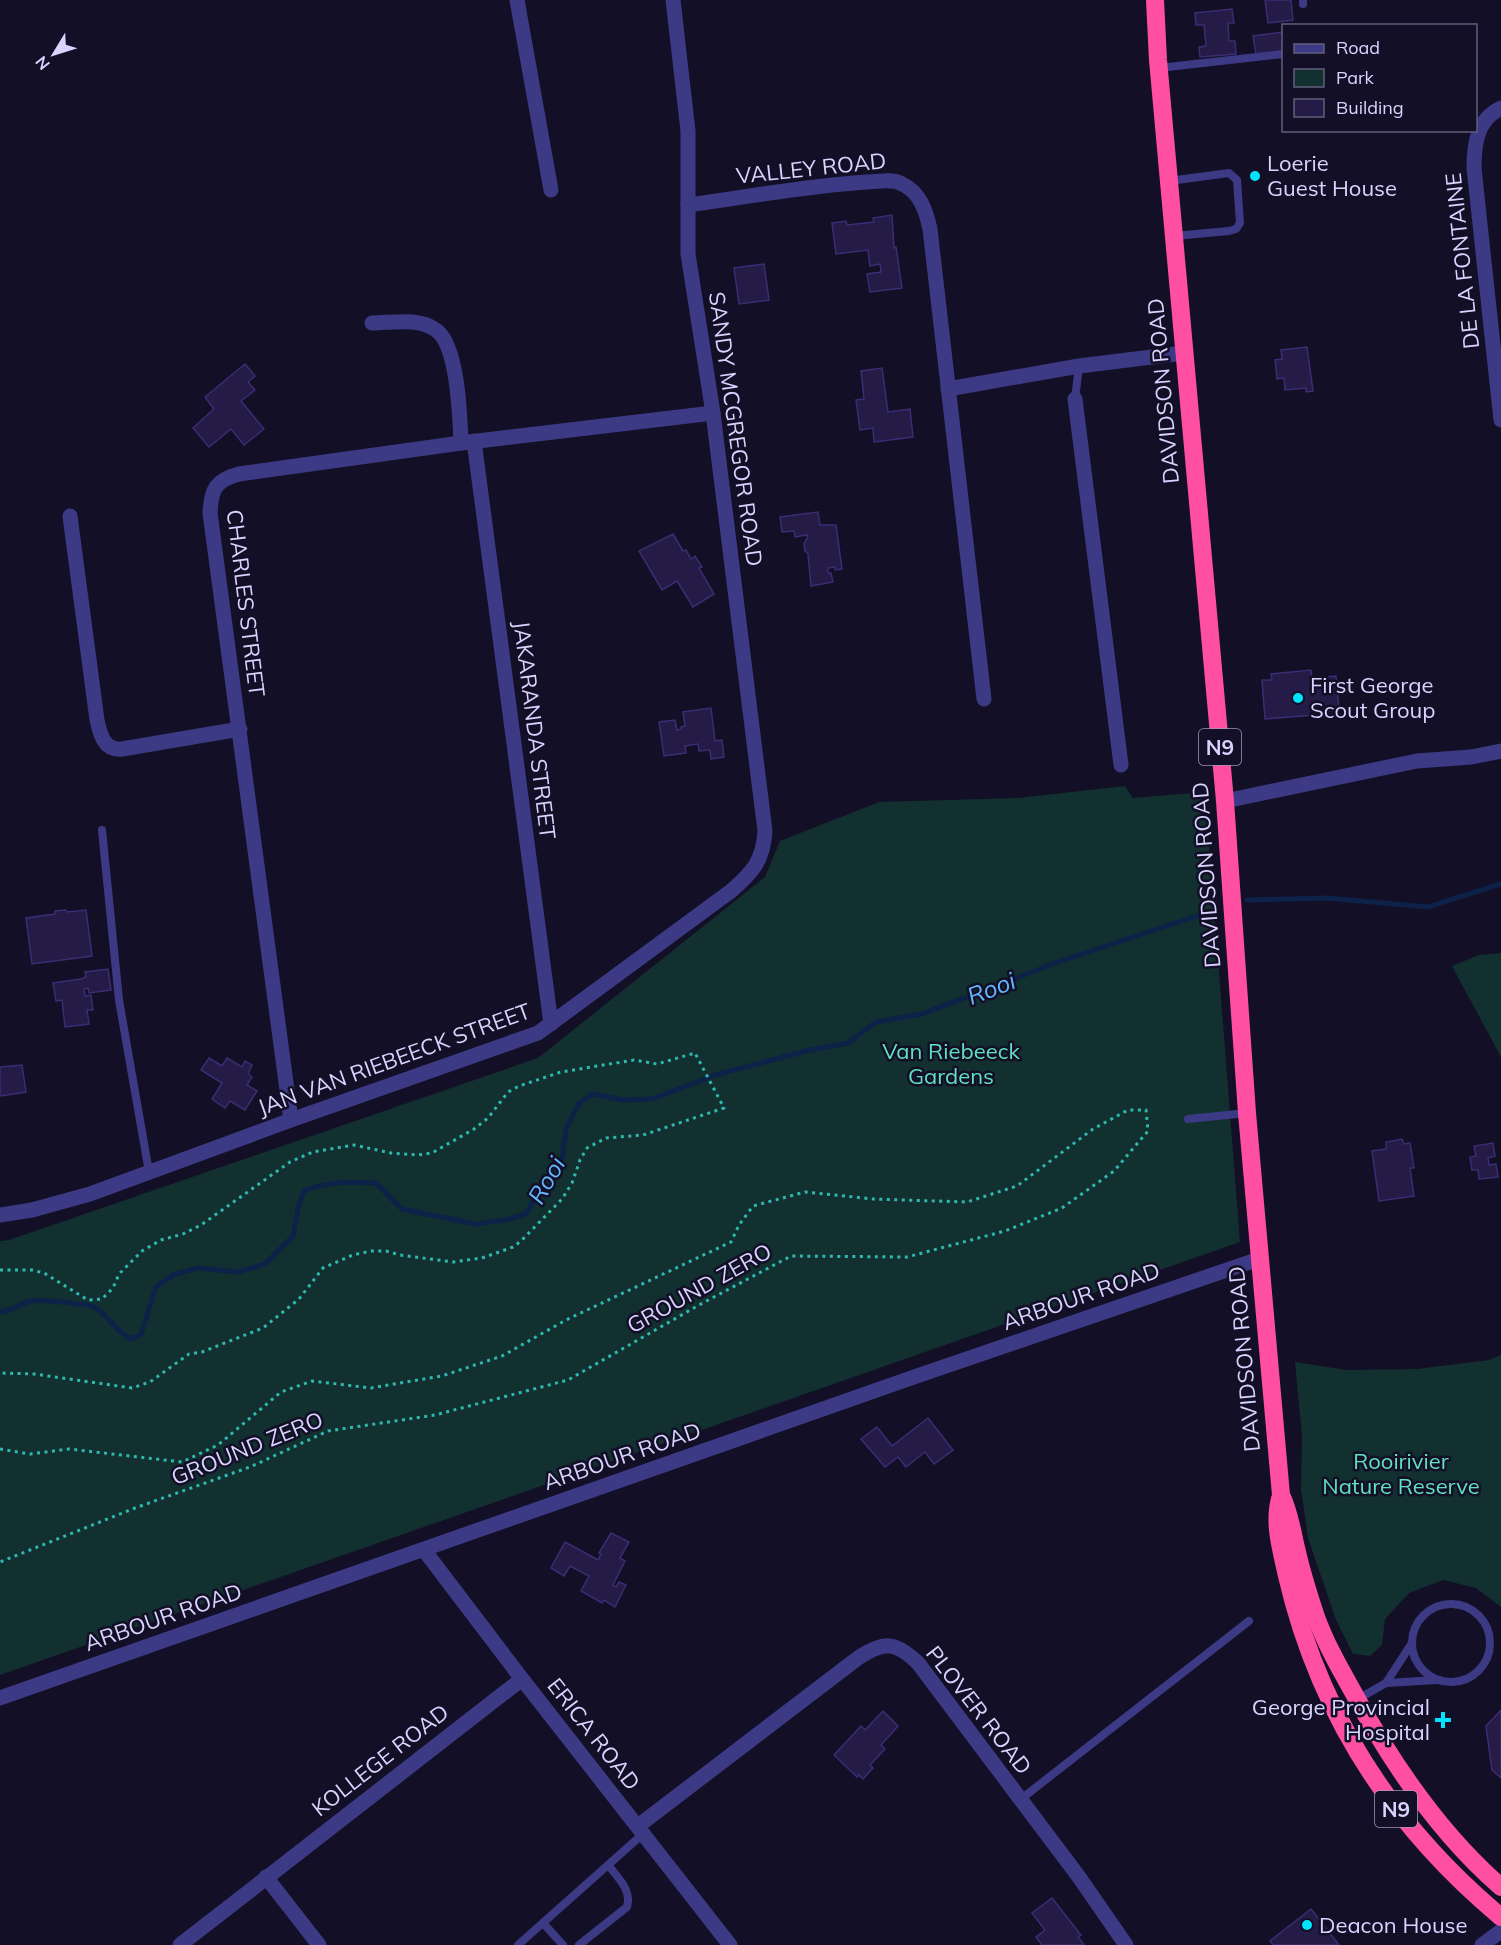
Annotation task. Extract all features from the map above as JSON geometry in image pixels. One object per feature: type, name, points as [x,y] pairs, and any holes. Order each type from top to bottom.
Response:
[{"type":"highway","name":"DAVIDSON ROAD","points":[[1155,0],[1159,68],[1225,801],[1247,1113],[1281,1495],[1286,1505],[1303,1576],[1331,1653],[1403,1775],[1468,1857],[1501,1887]]},
{"type":"highway","name":"DAVIDSON ROAD","points":[[1281,1495],[1278,1504],[1278,1523],[1281,1549],[1292,1594],[1308,1650],[1335,1712],[1376,1782],[1412,1831],[1454,1875],[1501,1917]]},
{"type":"street","points":[[517,0],[551,190]]},
{"type":"street","name":"SANDY MCGREGOR ROAD","points":[[673,0],[688,130],[688,254],[713,413],[765,831],[763,851],[759,862]]},
{"type":"street","name":"DE LA FONTAINE","points":[[1501,108],[1490,115],[1477,134],[1474,168],[1501,420]]},
{"type":"street","name":"VALLEY ROAD","points":[[688,205],[837,184],[895,181],[904,184],[920,200],[926,211],[930,229],[984,699]]},
{"type":"street","name":"JAKARANDA STREET","points":[[372,323],[414,322],[437,330],[452,356],[468,442],[551,1024]]},
{"type":"street","points":[[948,389],[1079,366],[1184,353]]},
{"type":"street","points":[[1075,399],[1120,765]]},
{"type":"street","name":"CHARLES STREET","points":[[291,1120],[210,513],[214,489],[227,477],[239,474],[468,442],[713,413]]},
{"type":"street","points":[[70,516],[97,720],[106,743],[117,749],[240,729]]},
{"type":"street","points":[[1225,801],[1417,761],[1472,757],[1501,751]]},
{"type":"street","name":"JAN VAN RIEBEECK STREET","points":[[0,1215],[63,1202],[538,1033],[730,891],[753,871],[759,862]]},
{"type":"street","name":"ARBOUR ROAD","points":[[0,1698],[914,1377],[1259,1259]]},
{"type":"street","name":"ERICA ROAD","points":[[424,1550],[730,1945]]},
{"type":"street","name":"PLOVER ROAD","points":[[641,1829],[858,1658],[879,1646],[898,1648],[918,1664],[1079,1877],[1125,1945]]},
{"type":"street","name":"KOLLEGE ROAD","points":[[180,1945],[522,1679]]},
{"type":"street","points":[[266,1876],[319,1945]]},
{"type":"street","points":[[1482,1945],[1501,1931]]},
{"type":"lane","points":[[1159,68],[1282,54]]},
{"type":"lane","points":[[1169,182],[1229,173],[1237,180],[1240,223],[1236,229],[1174,236]]},
{"type":"lane","points":[[1075,399],[1079,366]]},
{"type":"lane","points":[[102,830],[119,1000],[149,1172]]},
{"type":"lane","points":[[1188,1119],[1247,1113]]},
{"type":"lane","points":[[1335,1712],[1386,1683],[1437,1680],[1449,1683],[1462,1681],[1480,1669],[1487,1660],[1490,1650],[1488,1629],[1483,1620],[1468,1608],[1458,1605],[1439,1606],[1422,1617],[1413,1634],[1415,1659],[1424,1671],[1437,1680]]},
{"type":"lane","points":[[1021,1799],[1249,1622]]},
{"type":"lane","points":[[1386,1683],[1412,1643]]},
{"type":"lane","points":[[518,1945],[609,1866],[641,1829]]},
{"type":"lane","points":[[579,1945],[627,1907],[626,1888],[609,1866]]},
{"type":"lane","points":[[543,1923],[563,1945]]},
{"type":"path","points":[[0,1270],[32,1270],[44,1273],[88,1300],[102,1299],[113,1288],[119,1274],[142,1251],[161,1240],[183,1234],[201,1225],[290,1162],[313,1152],[354,1145],[391,1153],[418,1155],[432,1153],[474,1129],[488,1118],[508,1092],[561,1072],[634,1060],[657,1064],[695,1053],[724,1108],[643,1135],[606,1138],[587,1148],[572,1183],[562,1199],[513,1247],[482,1258],[453,1262],[386,1251],[371,1251],[353,1255],[323,1268],[299,1299],[262,1328],[202,1352],[189,1354],[175,1366],[143,1385],[132,1388],[34,1374],[0,1373]]},
{"type":"path","name":"GROUND ZERO","points":[[0,1449],[30,1454],[69,1449],[182,1462],[218,1444],[281,1392],[312,1381],[371,1388],[442,1376],[502,1356],[566,1320],[731,1242],[753,1206],[805,1192],[873,1199],[968,1202],[1017,1186],[1093,1129],[1128,1110],[1146,1110],[1148,1131],[1114,1170],[1062,1208],[1005,1231],[907,1257],[791,1256],[568,1380],[435,1416],[328,1431],[250,1467],[135,1508],[0,1562]]},
{"type":"green space","name":"Van Riebeeck Gardens","points":[[1125,786],[1133,798],[1205,792],[1240,1242],[0,1675],[0,1241],[9,1240],[538,1058],[765,877],[780,841],[879,802],[1018,798]]},
{"type":"green space","points":[[1501,953],[1501,1057],[1452,966],[1479,955]]},
{"type":"green space","name":"Rooirivier Nature Reserve","points":[[1501,1355],[1501,1607],[1476,1588],[1443,1580],[1409,1593],[1385,1619],[1382,1645],[1370,1656],[1353,1654],[1336,1620],[1308,1538],[1301,1489],[1302,1437],[1295,1362],[1347,1370],[1417,1369],[1489,1360]]},
{"type":"building","points":[[1265,0],[1291,0],[1293,20],[1268,23]]},
{"type":"building","points":[[1232,9],[1234,23],[1228,23],[1229,41],[1235,41],[1236,54],[1200,57],[1199,47],[1206,46],[1204,25],[1196,25],[1195,13]]},
{"type":"building","points":[[1282,32],[1282,51],[1256,54],[1253,36]]},
{"type":"building","points":[[892,215],[894,248],[896,247],[902,288],[870,292],[867,274],[881,272],[880,264],[870,266],[868,250],[836,254],[832,223],[846,221],[847,225],[874,222],[873,218]]},
{"type":"building","points":[[764,264],[769,300],[739,304],[734,268]]},
{"type":"building","points":[[1307,347],[1313,391],[1306,392],[1306,388],[1285,390],[1284,378],[1277,379],[1275,360],[1282,359],[1281,350]]},
{"type":"building","points":[[245,364],[255,376],[248,382],[255,390],[241,401],[264,429],[244,445],[231,429],[209,447],[193,428],[214,409],[205,397]]},
{"type":"building","points":[[882,368],[888,412],[910,409],[913,437],[874,442],[873,428],[860,430],[856,400],[864,399],[861,371]]},
{"type":"building","points":[[818,512],[820,525],[836,525],[842,569],[828,568],[833,582],[811,586],[808,554],[804,543],[807,535],[795,537],[794,531],[782,532],[780,517]]},
{"type":"building","points":[[673,534],[683,551],[686,550],[691,559],[695,556],[714,594],[693,607],[677,581],[662,590],[639,551]]},
{"type":"building","points":[[1311,670],[1312,678],[1336,676],[1339,710],[1314,712],[1315,715],[1265,719],[1262,680],[1272,680],[1271,674]]},
{"type":"building","points":[[711,708],[715,741],[722,740],[724,757],[711,759],[710,750],[699,751],[698,744],[685,746],[686,753],[664,756],[659,722],[675,720],[677,730],[681,729],[685,726],[683,712]]},
{"type":"building","points":[[66,910],[67,912],[86,910],[92,956],[32,964],[26,918]]},
{"type":"building","points":[[108,969],[111,990],[89,993],[88,988],[84,989],[85,996],[91,995],[93,1010],[87,1010],[89,1024],[65,1027],[62,1000],[56,1001],[53,983],[81,979],[86,977],[85,972]]},
{"type":"building","points":[[209,1058],[222,1066],[227,1058],[242,1067],[245,1061],[252,1065],[248,1074],[252,1077],[247,1085],[257,1091],[245,1110],[230,1101],[225,1108],[212,1099],[222,1083],[201,1070]]},
{"type":"building","points":[[22,1065],[26,1092],[0,1096],[0,1067]]},
{"type":"building","points":[[1402,1139],[1404,1144],[1410,1143],[1414,1168],[1410,1168],[1414,1196],[1379,1201],[1372,1151],[1386,1149],[1386,1142]]},
{"type":"building","points":[[1493,1143],[1495,1156],[1488,1158],[1489,1165],[1496,1164],[1498,1177],[1479,1179],[1478,1170],[1472,1170],[1470,1157],[1476,1156],[1474,1146]]},
{"type":"building","points":[[928,1418],[953,1450],[934,1464],[925,1452],[906,1467],[898,1457],[885,1467],[861,1439],[877,1427],[892,1446]]},
{"type":"building","points":[[611,1533],[629,1542],[620,1558],[625,1561],[613,1585],[616,1587],[619,1582],[626,1585],[615,1607],[604,1600],[602,1603],[581,1591],[589,1576],[570,1566],[564,1576],[551,1568],[565,1542],[598,1560],[601,1554],[599,1553]]},
{"type":"building","points":[[1501,1710],[1501,1778],[1492,1770],[1486,1726]]},
{"type":"building","points":[[883,1711],[898,1726],[881,1745],[885,1749],[870,1765],[873,1768],[863,1779],[859,1775],[857,1777],[834,1755],[861,1726],[865,1730]]},
{"type":"building","points":[[1052,1898],[1081,1935],[1078,1937],[1084,1945],[1042,1945],[1036,1937],[1045,1930],[1032,1913]]},
{"type":"building","name":"Deacon House","points":[[1311,1909],[1339,1945],[1273,1945],[1270,1941]]},
{"type":"waterway","name":"Rooi","points":[[1247,900],[1327,898],[1428,907],[1501,884]]},
{"type":"waterway","name":"Rooi","points":[[0,1312],[35,1301],[92,1306],[131,1339],[141,1334],[156,1287],[173,1275],[198,1268],[238,1272],[265,1264],[293,1236],[304,1191],[322,1185],[349,1182],[376,1183],[402,1209],[475,1224],[506,1220],[526,1214],[542,1185],[562,1159],[566,1129],[579,1103],[592,1094],[623,1100],[652,1099],[715,1075],[806,1051],[848,1043],[876,1022],[922,1014],[1058,962],[1212,911]]},
{"type":"place","name":"Loerie Guest House","points":[[1255,176]]},
{"type":"place","name":"First George Scout Group","points":[[1298,698]]},
{"type":"place","name":"George Provincial Hospital","points":[[1443,1720]]},
{"type":"place","name":"Deacon House","points":[[1307,1925]]}]
